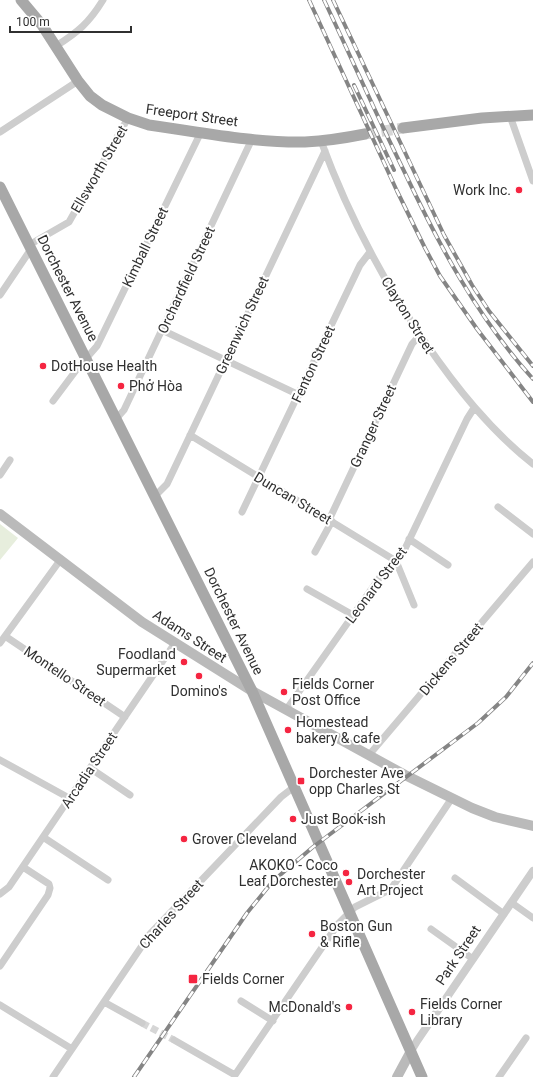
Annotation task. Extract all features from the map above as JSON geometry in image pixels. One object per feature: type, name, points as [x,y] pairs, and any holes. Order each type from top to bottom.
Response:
[{"type":"main road","name":"Freeport Street","points":[[21,0],[42,25],[78,81],[87,92],[98,102],[128,118],[149,125],[252,139],[323,146],[366,134]]},
{"type":"main road","points":[[403,128],[460,120],[533,115]]},
{"type":"main road","name":"Dorchester Avenue","points":[[0,187],[252,691],[422,1077]]},
{"type":"main road","name":"Adams Street","points":[[0,514],[130,613],[252,691],[369,755],[452,798],[488,815],[533,826]]},
{"type":"main road","name":"Park Street","points":[[397,1077],[411,1051]]},
{"type":"street","points":[[56,46],[86,24],[94,15],[103,0]]},
{"type":"street","points":[[0,132],[78,81]]},
{"type":"street","points":[[510,116],[533,181]]},
{"type":"street","name":"Ellsworth Street","points":[[30,247],[69,222],[128,118]]},
{"type":"street","name":"Kimball Street","points":[[53,401],[77,369],[97,346],[201,132]]},
{"type":"street","name":"Orchardfield Street","points":[[116,419],[124,410],[252,139]]},
{"type":"street","name":"Clayton Street","points":[[323,146],[346,204],[370,252],[398,302],[450,377],[474,408],[504,439],[533,464]]},
{"type":"street","name":"Greenwich Street","points":[[155,496],[167,484],[226,360],[323,146]]},
{"type":"street","points":[[0,295],[30,247]]},
{"type":"street","name":"Fenton Street","points":[[242,512],[360,265],[370,252]]},
{"type":"street","points":[[162,330],[299,395]]},
{"type":"street","name":"Granger Street","points":[[315,552],[412,344],[420,335]]},
{"type":"street","name":"Leonard Street","points":[[286,710],[385,570],[402,555],[467,419],[474,408]]},
{"type":"street","name":"Duncan Street","points":[[190,435],[396,561]]},
{"type":"street","points":[[0,475],[10,460]]},
{"type":"street","points":[[498,507],[533,534]]},
{"type":"street","points":[[409,539],[448,565]]},
{"type":"street","points":[[0,643],[61,559]]},
{"type":"street","points":[[396,561],[414,605]]},
{"type":"street","name":"Dickens Street","points":[[369,755],[533,562]]},
{"type":"street","points":[[307,589],[353,615]]},
{"type":"street","name":"Montello Street","points":[[5,636],[125,717]]},
{"type":"street","name":"Arcadia Street","points":[[0,894],[8,889],[175,643]]},
{"type":"street","points":[[0,760],[69,798]]},
{"type":"street","points":[[90,768],[130,795]]},
{"type":"street","name":"Charles Street","points":[[53,1077],[152,932],[281,797],[294,787]]},
{"type":"street","points":[[174,1040],[235,1076],[338,924],[356,906],[391,889],[452,798]]},
{"type":"street","points":[[43,836],[108,880]]},
{"type":"street","points":[[0,966],[50,891],[49,884],[23,867]]},
{"type":"street","name":"Park Street","points":[[411,1051],[533,872]]},
{"type":"street","points":[[455,878],[504,914]]},
{"type":"street","points":[[512,903],[533,918]]},
{"type":"street","points":[[431,929],[473,959]]},
{"type":"street","points":[[241,1001],[273,1021]]},
{"type":"street","points":[[104,1002],[142,1023]]},
{"type":"street","points":[[0,1006],[72,1049]]},
{"type":"street","points":[[500,1077],[526,1038]]},
{"type":"green space","points":[[0,524],[18,538],[0,560]]},
{"type":"tunnel","points":[[365,134],[403,128]]},
{"type":"tunnel","points":[[142,1023],[174,1040]]},
{"type":"railway","points":[[309,0],[397,191],[440,276],[477,329],[533,402]]},
{"type":"railway","points":[[324,0],[417,199],[445,253],[494,331],[533,379]]},
{"type":"railway","points":[[333,0],[444,235],[472,285],[489,311],[533,366]]},
{"type":"railway","points":[[354,85],[394,170]]},
{"type":"railway","points":[[134,1077],[247,913],[273,881],[313,847],[478,723],[506,697],[533,663]]},
{"type":"place","name":"Work Inc.","points":[[519,190]]},
{"type":"place","name":"DotHouse Health","points":[[43,366]]},
{"type":"place","name":"Phở Hòa","points":[[121,386]]},
{"type":"place","name":"Foodland Supermarket","points":[[184,662]]},
{"type":"place","name":"Domino's","points":[[199,676]]},
{"type":"place","name":"Fields Corner Post Office","points":[[284,692]]},
{"type":"place","name":"Homestead bakery & cafe","points":[[288,730]]},
{"type":"place","name":"Dorchester Ave opp Charles St","points":[[301,781]]},
{"type":"place","name":"Just Book-ish","points":[[293,819]]},
{"type":"place","name":"Grover Cleveland","points":[[184,839]]},
{"type":"place","name":"AKOKO - Coco Leaf Dorchester","points":[[346,873]]},
{"type":"place","name":"Dorchester Art Project","points":[[349,882]]},
{"type":"place","name":"Boston Gun & Rifle","points":[[312,934]]},
{"type":"place","name":"Fields Corner","points":[[193,979]]},
{"type":"place","name":"McDonald's","points":[[349,1007]]},
{"type":"place","name":"Fields Corner Library","points":[[412,1012]]}]
